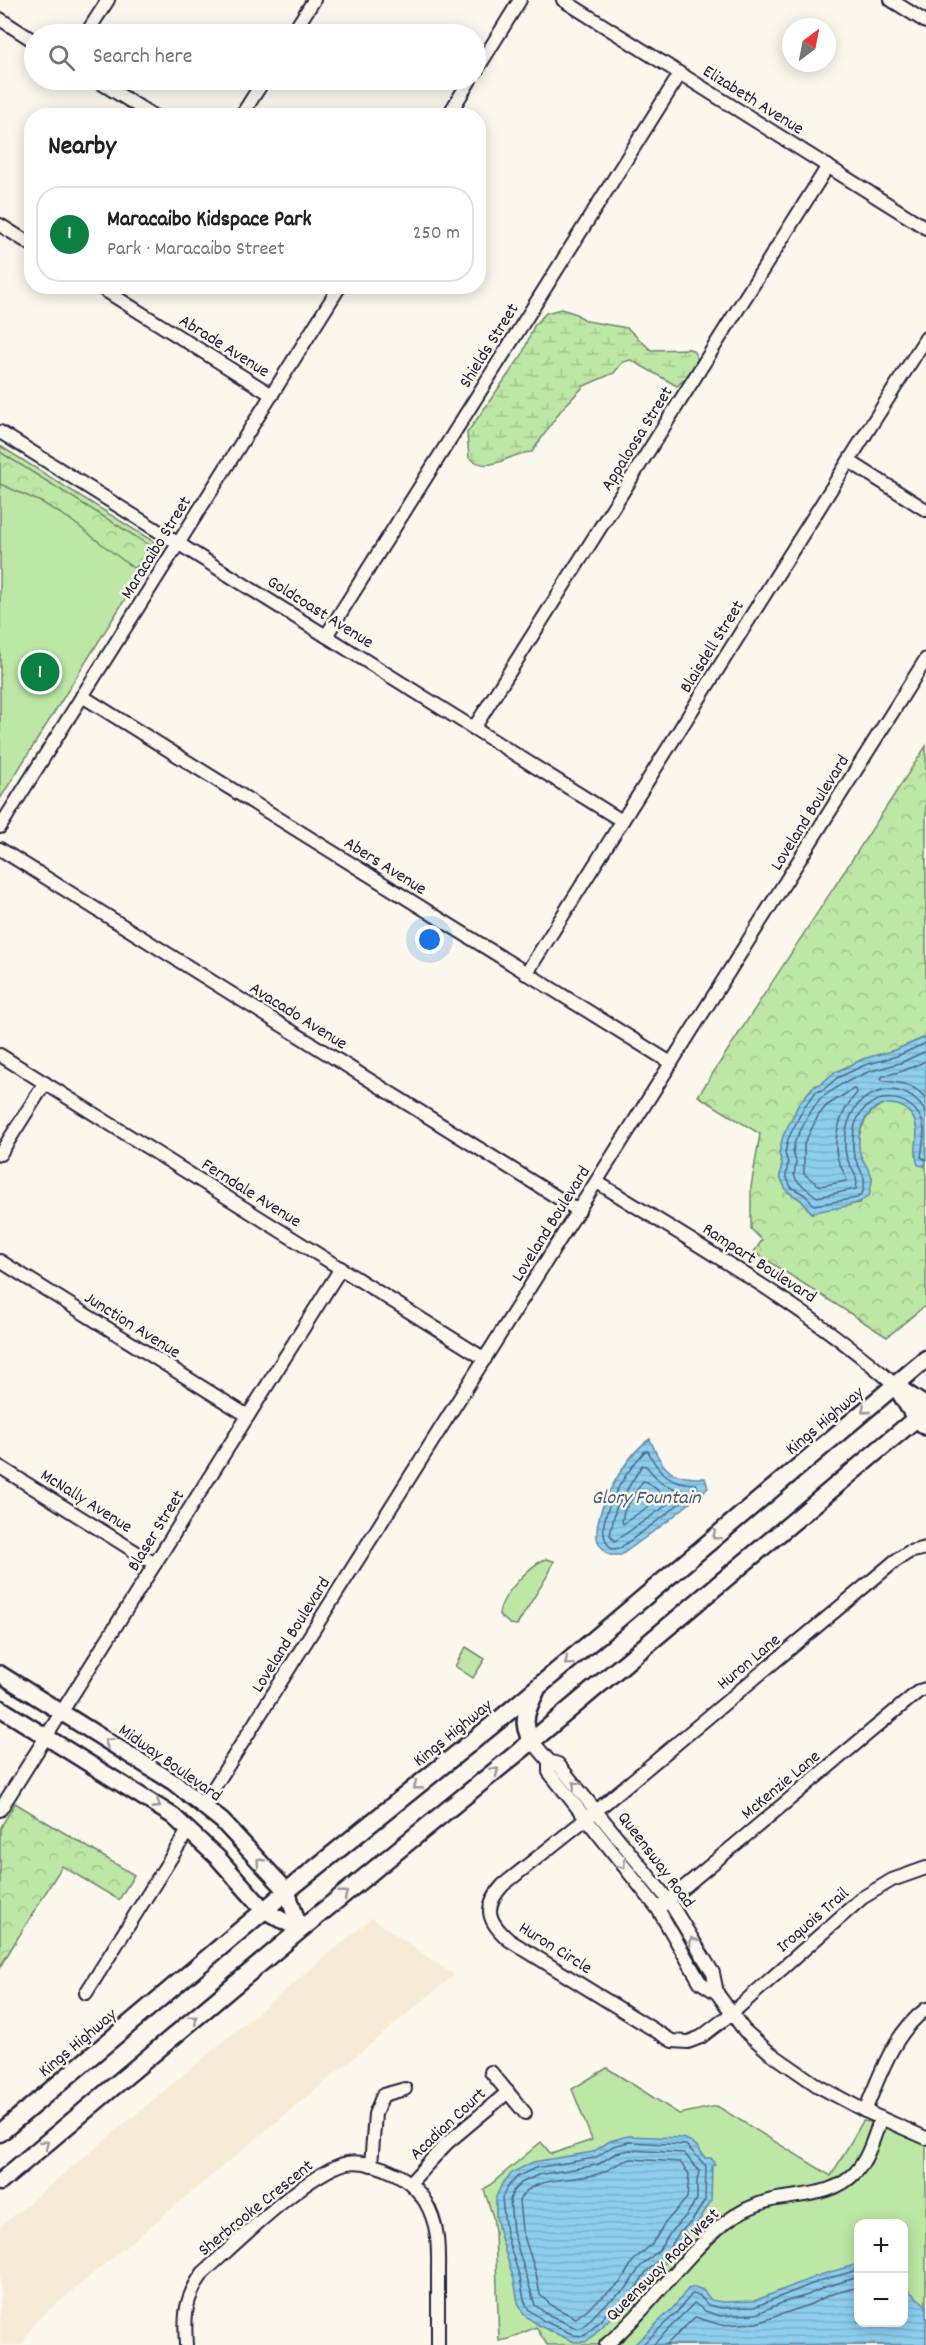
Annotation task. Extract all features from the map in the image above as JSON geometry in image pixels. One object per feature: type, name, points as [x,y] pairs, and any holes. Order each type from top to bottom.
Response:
[{"type":"main road","name":"Kings Highway","points":[[0,2133],[286,1891],[538,1688],[926,1359]]},
{"type":"main road","points":[[0,2182],[300,1929],[532,1742],[923,1415]]},
{"type":"main road","points":[[532,1742],[526,1733],[524,1721],[527,1709],[538,1688]]},
{"type":"street","points":[[92,24],[108,0]]},
{"type":"street","points":[[298,24],[314,0]]},
{"type":"street","points":[[486,55],[520,0]]},
{"type":"street","name":"Elizabeth Avenue","points":[[563,0],[926,228]]},
{"type":"street","points":[[891,0],[926,22]]},
{"type":"street","points":[[0,19],[24,35]]},
{"type":"street","name":"Shields Street","points":[[326,636],[680,74]]},
{"type":"street","points":[[112,90],[141,108]]},
{"type":"street","points":[[246,108],[258,90]]},
{"type":"street","points":[[453,108],[464,90]]},
{"type":"street","name":"Appaloosa Street","points":[[474,728],[828,166]]},
{"type":"street","points":[[0,225],[24,240]]},
{"type":"street","name":"Abrade Avenue","points":[[111,294],[272,395]]},
{"type":"street","name":"Maracaibo Street","points":[[0,827],[335,294]]},
{"type":"street","name":"Blaisdell Street","points":[[526,974],[926,338]]},
{"type":"street","name":"Goldcoast Avenue","points":[[0,432],[622,821]]},
{"type":"street","points":[[849,461],[926,510]]},
{"type":"street","name":"Loveland Boulevard","points":[[203,1805],[926,659]]},
{"type":"street","name":"Abers Avenue","points":[[82,696],[671,1063]]},
{"type":"street","name":"Avacado Avenue","points":[[0,849],[579,1211]]},
{"type":"street","name":"Ferndale Avenue","points":[[0,1055],[485,1359]]},
{"type":"street","points":[[0,1154],[45,1083]]},
{"type":"street","name":"Rampart Boulevard","points":[[597,1182],[811,1318],[861,1354],[923,1415]]},
{"type":"street","name":"Junction Avenue","points":[[0,1261],[248,1416]]},
{"type":"street","name":"Blaser Street","points":[[0,1810],[341,1268]]},
{"type":"street","name":"McNally Avenue","points":[[0,1467],[155,1564]]},
{"type":"street","name":"Huron Lane","points":[[584,1821],[895,1561],[909,1552],[926,1548]]},
{"type":"street","name":"Midway Boulevard","points":[[0,1674],[173,1782],[203,1805],[238,1838],[286,1891],[300,1929]]},
{"type":"street","name":"McKenzie Lane","points":[[658,1909],[919,1691],[926,1689]]},
{"type":"street","points":[[0,1708],[157,1805],[189,1829],[264,1910],[300,1929]]},
{"type":"street","name":"Queensway Road","points":[[532,1742],[549,1761],[558,1764],[669,1901],[713,1972],[717,1994]]},
{"type":"street","name":"Queensway Road","points":[[549,1761],[549,1772],[561,1787],[561,1798],[584,1821],[658,1909],[700,1982],[717,1994],[744,2030],[769,2052],[810,2081],[865,2111],[926,2138]]},
{"type":"street","name":"Huron Circle","points":[[584,1821],[503,1885],[492,1897],[489,1914],[496,1929],[509,1940],[672,2042],[687,2042],[701,2037],[731,2014]]},
{"type":"street","points":[[86,1993],[189,1829]]},
{"type":"street","name":"Iroquois Trail","points":[[731,2014],[862,1898],[892,1880],[926,1868]]},
{"type":"street","points":[[865,2111],[897,2040],[926,2009]]},
{"type":"street","name":"Acadian Court","points":[[491,2072],[525,2114]]},
{"type":"street","points":[[371,2165],[375,2114],[383,2095],[405,2089]]},
{"type":"street","name":"Acadian Court","points":[[411,2182],[447,2143],[508,2092]]},
{"type":"street","name":"Queensway Road West","points":[[606,2345],[724,2223],[754,2206],[829,2191],[844,2183],[857,2171],[866,2157],[881,2118]]},
{"type":"street","name":"Sherbrooke Crescent","points":[[186,2345],[184,2320],[193,2287],[203,2273],[291,2196],[334,2167],[350,2162],[390,2171],[411,2182]]},
{"type":"street","points":[[411,2182],[422,2195],[435,2226],[438,2243],[438,2345]]},
{"type":"shaded area","points":[[372,1918],[454,1975],[36,2321],[21,2345],[0,2345],[0,2227]]},
{"type":"green space","points":[[561,309],[574,313],[587,321],[627,328],[651,350],[690,349],[698,360],[687,377],[677,386],[631,360],[623,362],[614,373],[584,386],[561,410],[532,452],[492,464],[477,463],[469,458],[467,433],[522,355],[534,326],[546,313]]},
{"type":"green space","points":[[0,446],[159,545],[0,799]]},
{"type":"green space","points":[[0,452],[149,545],[146,559],[133,568],[68,518],[41,502],[0,484]]},
{"type":"green space","points":[[926,746],[926,1037],[895,1050],[863,1059],[834,1073],[821,1084],[813,1087],[799,1104],[779,1153],[782,1163],[780,1177],[787,1191],[801,1200],[812,1213],[829,1207],[860,1203],[872,1177],[859,1152],[862,1127],[868,1117],[885,1104],[894,1103],[904,1107],[915,1120],[924,1166],[926,1162],[926,1305],[887,1337],[754,1252],[762,1240],[751,1229],[751,1187],[760,1134],[698,1096]]},
{"type":"green space","points":[[546,1559],[554,1561],[549,1573],[517,1625],[510,1624],[499,1615],[505,1599],[524,1574]]},
{"type":"green space","points":[[466,1647],[485,1659],[473,1678],[455,1666]]},
{"type":"green space","points":[[15,1803],[134,1875],[119,1900],[62,1866],[0,1967],[0,1829]]},
{"type":"green space","points":[[607,2068],[679,2114],[717,2106],[831,2176],[863,2121],[916,2128],[926,2132],[926,2345],[547,2345],[536,2327],[499,2341],[495,2232],[493,2217],[484,2190],[541,2142],[551,2154],[592,2140],[572,2089]]},
{"type":"water","points":[[926,1037],[926,1162],[924,1166],[918,1165],[916,1159],[917,1128],[912,1116],[899,1106],[881,1105],[868,1114],[859,1137],[861,1156],[872,1178],[869,1196],[849,1206],[812,1213],[801,1200],[787,1191],[780,1177],[782,1163],[779,1153],[783,1136],[799,1104],[813,1087],[821,1084],[834,1073],[863,1059],[895,1050]]},
{"type":"water","name":"Glory Fountain","points":[[650,1439],[659,1459],[669,1471],[683,1477],[705,1478],[708,1488],[621,1555],[610,1555],[601,1547],[597,1539],[601,1511],[623,1469],[641,1446]]},
{"type":"water","points":[[628,2136],[682,2138],[693,2143],[705,2158],[711,2158],[715,2164],[712,2166],[711,2201],[697,2224],[684,2236],[669,2259],[650,2276],[636,2298],[613,2315],[585,2342],[574,2342],[540,2326],[524,2315],[518,2302],[514,2280],[500,2235],[496,2216],[496,2197],[502,2184],[513,2172],[533,2162],[593,2152],[610,2141]]},
{"type":"water","points":[[854,2265],[854,2327],[908,2327],[908,2290],[926,2305],[926,2345],[634,2345],[672,2309],[688,2289],[695,2287],[703,2290],[711,2300],[722,2302],[754,2301],[820,2275]]},
{"type":"place","name":"Maracaibo Kidspace Park","points":[[40,672]]}]
